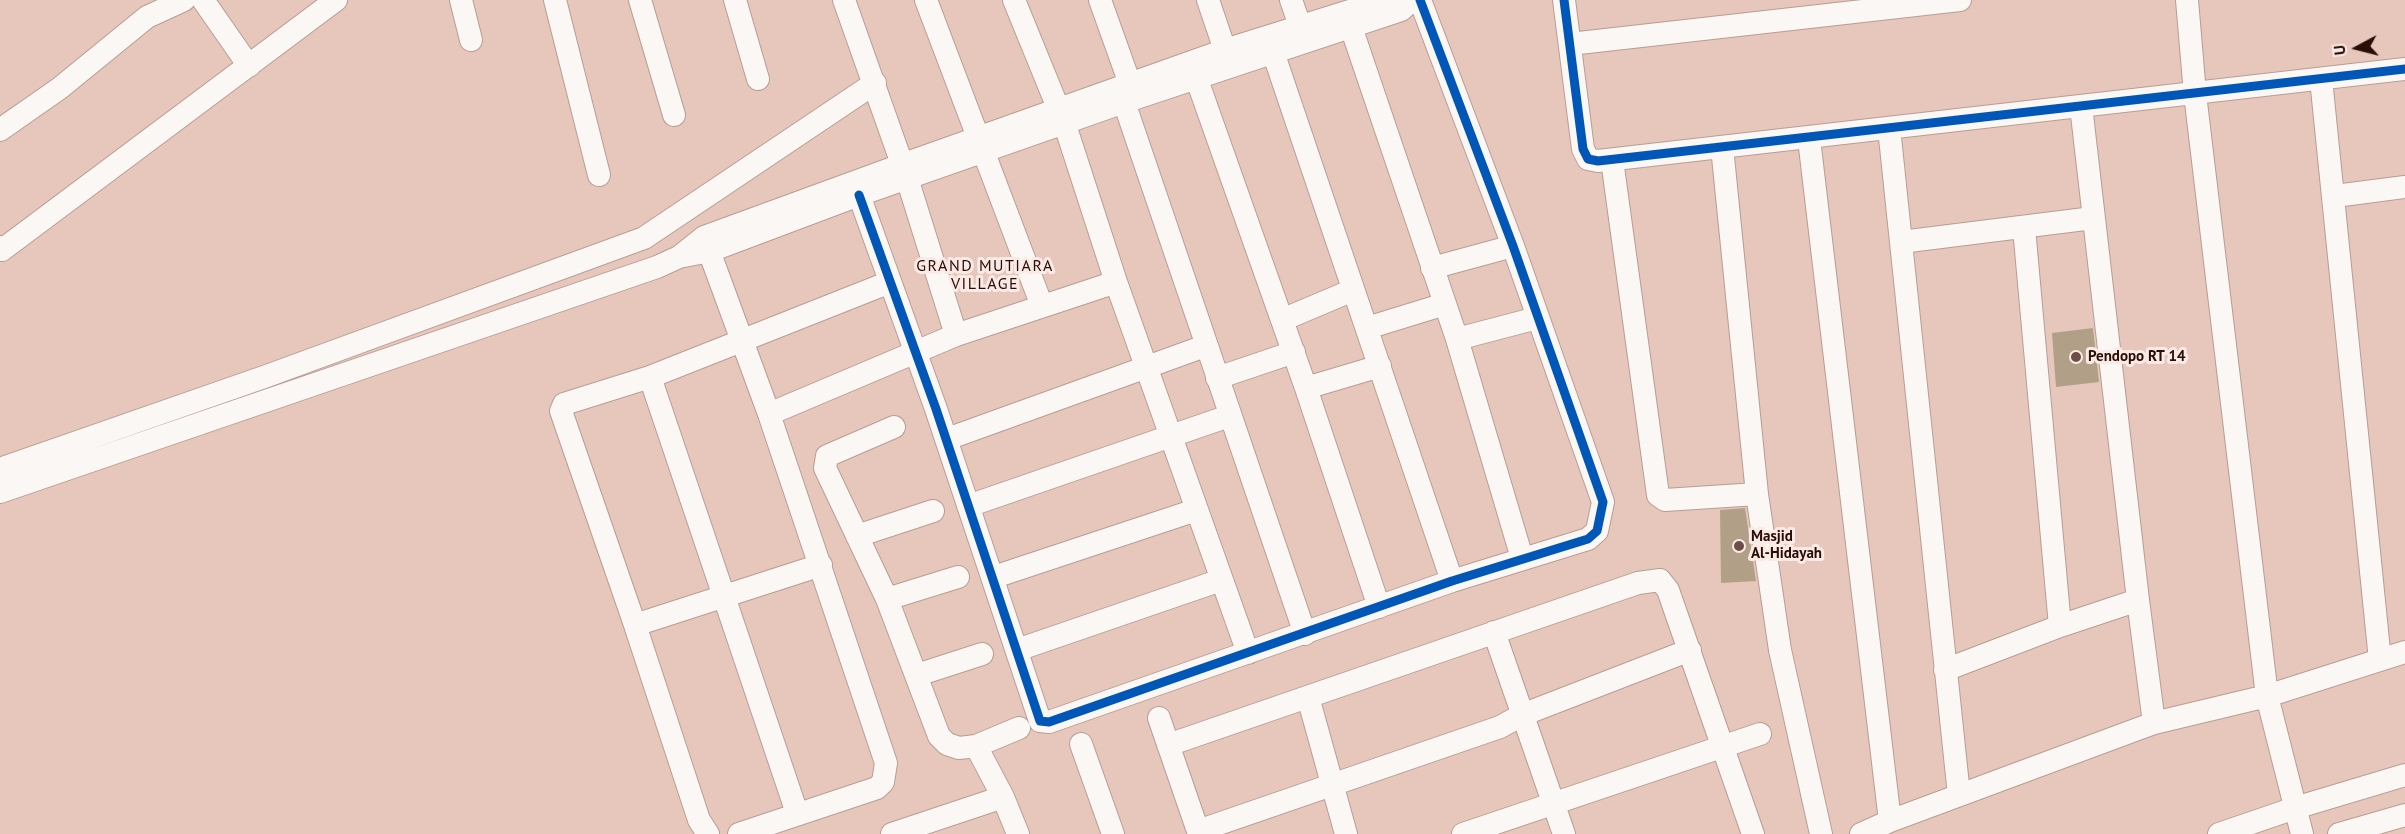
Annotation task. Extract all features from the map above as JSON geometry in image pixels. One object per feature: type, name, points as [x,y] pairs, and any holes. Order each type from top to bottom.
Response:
[{"type":"street","points":[[0,130],[60,88],[154,9],[184,0]]},
{"type":"street","points":[[203,0],[249,66]]},
{"type":"street","points":[[1,250],[336,0]]},
{"type":"street","points":[[461,0],[471,40]]},
{"type":"street","points":[[555,0],[599,176]]},
{"type":"street","points":[[640,0],[674,115]]},
{"type":"street","points":[[735,0],[758,79]]},
{"type":"street","points":[[844,0],[875,83],[956,335]]},
{"type":"street","points":[[926,0],[983,145],[1042,306]]},
{"type":"street","points":[[1014,0],[1062,118],[1116,282],[1248,653]]},
{"type":"street","points":[[1100,0],[1205,346],[1305,634]]},
{"type":"street","points":[[1208,0],[1228,58]]},
{"type":"street","points":[[1291,0],[1302,33]]},
{"type":"street","points":[[0,492],[657,267],[707,244],[904,172],[1130,95],[1378,5],[1401,10],[1412,0]]},
{"type":"street","points":[[859,195],[947,439],[994,577],[1038,720],[1044,723],[1452,581],[1588,539],[1597,531],[1603,501],[1513,246],[1420,0]]},
{"type":"street","points":[[1564,0],[1583,149],[1588,159],[1612,160],[1809,139],[2405,69]]},
{"type":"street","points":[[1570,44],[1959,0]]},
{"type":"street","points":[[2187,0],[2194,94],[2267,696],[2302,834]]},
{"type":"street","points":[[1130,95],[1196,77],[1228,58],[1273,52],[1302,33],[1351,27],[1378,5]]},
{"type":"street","points":[[1351,27],[1457,339],[1522,558]]},
{"type":"street","points":[[1273,52],[1452,581]]},
{"type":"street","points":[[1196,77],[1294,352],[1379,607]]},
{"type":"street","points":[[2321,79],[2335,196],[2380,660]]},
{"type":"street","points":[[0,469],[264,377],[644,238],[875,83]]},
{"type":"street","points":[[2082,106],[2093,218],[2154,723]]},
{"type":"street","points":[[1889,128],[1959,795]]},
{"type":"street","points":[[1809,139],[1890,820]]},
{"type":"street","points":[[1722,147],[1757,494],[1780,650],[1821,834]]},
{"type":"street","points":[[1612,160],[1658,495],[1665,500],[1757,494]]},
{"type":"street","points":[[707,244],[859,195],[904,172]]},
{"type":"street","points":[[2335,196],[2405,188]]},
{"type":"street","points":[[689,209],[707,244],[769,414],[886,763],[883,782],[878,788],[739,834]]},
{"type":"street","points":[[1901,242],[2093,218]]},
{"type":"street","points":[[2024,228],[2060,626]]},
{"type":"street","points":[[644,238],[657,267]]},
{"type":"street","points":[[1432,267],[1513,246]]},
{"type":"street","points":[[708,834],[699,820],[561,411],[564,404],[650,377],[890,282]]},
{"type":"street","points":[[769,414],[956,335],[1116,282]]},
{"type":"street","points":[[1282,320],[1353,290]]},
{"type":"street","points":[[1367,328],[1445,304]]},
{"type":"street","points":[[1457,339],[1537,318]]},
{"type":"street","points":[[947,439],[1146,365],[1205,346]]},
{"type":"street","points":[[1217,378],[1294,352]]},
{"type":"street","points":[[1306,388],[1380,366]]},
{"type":"street","points":[[264,377],[271,399]]},
{"type":"street","points":[[650,377],[726,596],[797,813]]},
{"type":"street","points":[[969,506],[1229,416]]},
{"type":"street","points":[[894,427],[827,456],[824,462],[887,599],[939,736],[947,744],[959,748],[976,746],[1019,728]]},
{"type":"street","points":[[994,577],[1196,510]]},
{"type":"street","points":[[857,536],[933,511]]},
{"type":"street","points":[[634,625],[821,565]]},
{"type":"street","points":[[887,599],[958,578]]},
{"type":"street","points":[[1017,650],[1221,580]]},
{"type":"street","points":[[1168,745],[1638,583],[1660,580],[1668,590],[1690,650],[1753,834]]},
{"type":"street","points":[[1945,670],[2060,626],[2138,600]]},
{"type":"street","points":[[1494,632],[1564,834]]},
{"type":"street","points":[[1159,718],[1198,833],[1500,727],[1522,715],[1690,650]]},
{"type":"street","points":[[1861,834],[1890,820],[2154,723],[2267,696],[2405,652]]},
{"type":"street","points":[[917,675],[982,654]]},
{"type":"street","points":[[1308,697],[1331,787],[1346,834]]},
{"type":"street","points":[[1463,834],[1760,734]]},
{"type":"street","points":[[1081,744],[1113,834]]},
{"type":"street","points":[[976,746],[1003,797],[1018,834]]},
{"type":"street","points":[[2219,834],[2295,808],[2405,776]]},
{"type":"street","points":[[892,834],[1003,797]]},
{"type":"street","points":[[2339,834],[2405,815]]},
{"type":"building","name":"Pendopo RT 14","points":[[2093,328],[2099,382],[2056,387],[2052,333]]},
{"type":"building","name":"Masjid Al-Hidayah","points":[[1745,508],[1756,581],[1721,583],[1720,510]]},
{"type":"cycle path","points":[[859,195],[936,409],[1040,721],[1049,722],[1452,581],[1588,539],[1597,531],[1603,502],[1513,246],[1420,0]]},
{"type":"cycle path","points":[[1564,0],[1583,149],[1588,159],[1598,161],[2405,69]]},
{"type":"place","name":"Pendopo RT 14","points":[[2076,357]]},
{"type":"place","name":"Masjid Al-Hidayah","points":[[1739,546]]},
{"type":"district","name":"GRAND MUTIARA VILLAGE","points":[[985,275]]}]
